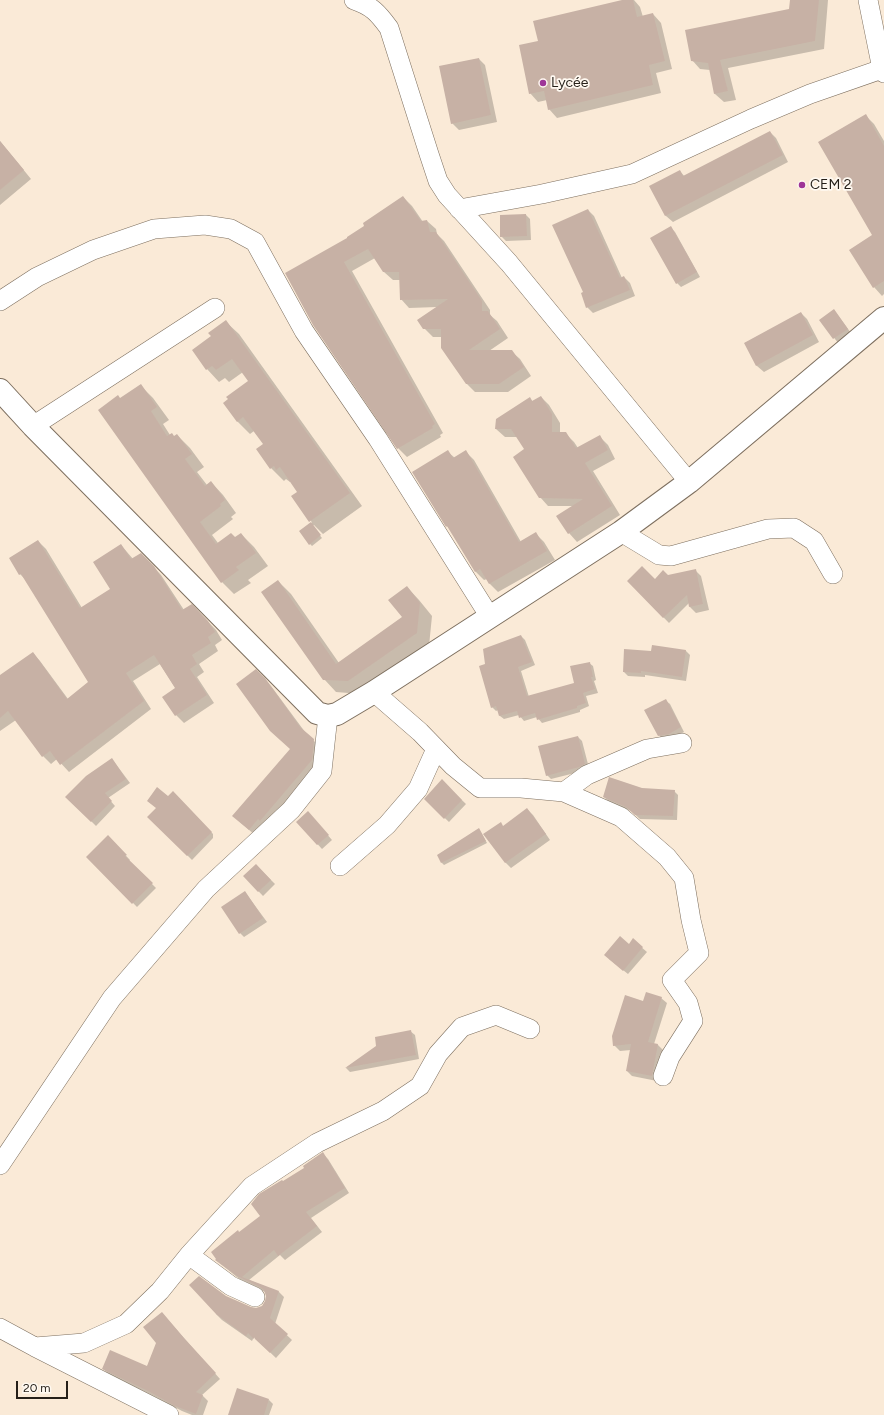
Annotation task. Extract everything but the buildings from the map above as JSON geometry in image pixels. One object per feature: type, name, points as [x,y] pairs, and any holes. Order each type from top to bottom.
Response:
[{"type":"street","points":[[354,0],[363,3],[379,14],[389,28],[438,181],[447,195],[509,264],[690,482]]},
{"type":"street","points":[[459,209],[542,194],[632,174],[750,119],[810,94],[883,71],[868,0]]},
{"type":"street","points":[[0,301],[37,277],[93,250],[154,229],[205,226],[231,229],[255,242],[304,330],[378,439],[490,617]]},
{"type":"street","points":[[33,426],[215,308]]},
{"type":"street","points":[[0,390],[33,426],[317,713],[328,716],[337,714],[374,692],[621,532],[690,482],[884,318]]},
{"type":"street","points":[[621,532],[660,555],[671,556],[768,529],[794,528],[814,541],[834,574]]},
{"type":"street","points":[[374,692],[420,732],[453,766],[480,788],[521,788],[564,792],[621,816],[667,857],[684,878],[690,920],[699,953],[672,980],[688,1003],[693,1021],[670,1057],[663,1076]]},
{"type":"street","points":[[0,1165],[112,998],[206,889],[291,810],[322,771],[328,716]]},
{"type":"street","points":[[564,792],[587,775],[647,749],[682,743]]},
{"type":"street","points":[[340,866],[387,825],[418,789],[436,749]]},
{"type":"street","points":[[35,1347],[84,1344],[126,1324],[160,1291],[189,1255],[252,1186],[316,1143],[383,1111],[420,1086],[438,1054],[462,1027],[496,1015],[530,1030]]},
{"type":"street","points":[[189,1255],[231,1286],[255,1296]]},
{"type":"street","points":[[0,1328],[169,1415]]},
{"type":"place","name":"Lycée","points":[[543,83]]},
{"type":"place","name":"CEM 2","points":[[802,185]]}]
